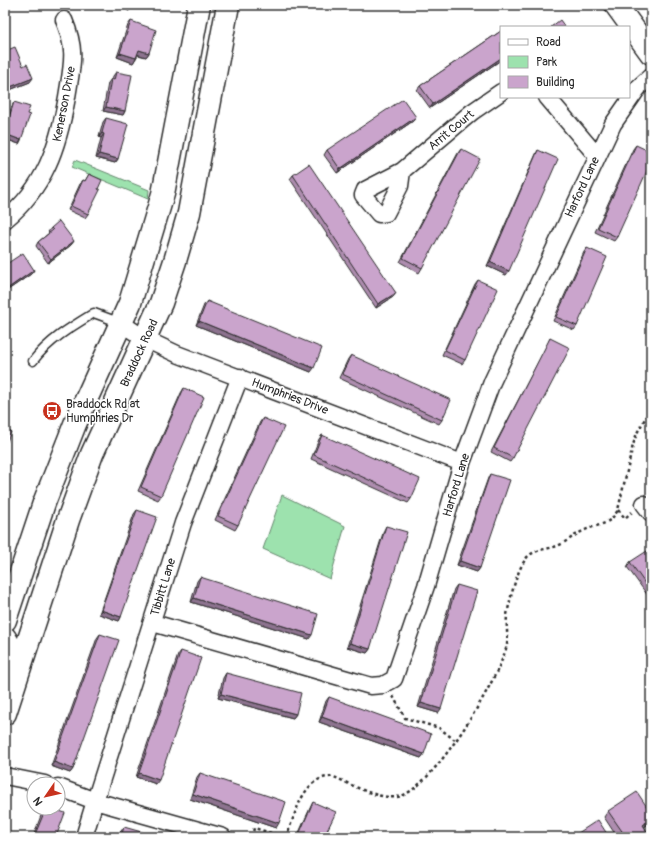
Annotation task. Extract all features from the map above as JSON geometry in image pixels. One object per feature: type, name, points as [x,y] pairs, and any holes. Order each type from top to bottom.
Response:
[{"type":"main road","points":[[5,620],[44,503],[75,424],[130,303],[163,194],[199,5]]},
{"type":"main road","name":"Braddock Road","points":[[6,703],[92,454],[146,339],[161,303],[189,213],[228,5]]},
{"type":"main road","points":[[616,5],[651,52]]},
{"type":"main road","points":[[5,638],[10,648],[5,674]]},
{"type":"street","name":"Kenerson Drive","points":[[5,220],[22,204],[40,180],[58,142],[74,54],[71,37],[64,20]]},
{"type":"street","name":"Harford Lane","points":[[386,683],[394,679],[426,586],[462,463],[492,382],[613,124],[638,88],[651,76]]},
{"type":"street","name":"Arrit Court","points":[[402,171],[472,112],[500,93]]},
{"type":"street","points":[[549,98],[597,156]]},
{"type":"street","name":"Humphries Drive","points":[[121,323],[146,339],[177,354],[462,463]]},
{"type":"street","name":"Tibbitt Lane","points":[[84,837],[183,523],[240,377]]},
{"type":"street","points":[[152,623],[371,686],[386,683]]},
{"type":"street","points":[[5,776],[26,780]]},
{"type":"street","points":[[66,791],[95,801],[223,837]]},
{"type":"lane","points":[[33,361],[47,345],[69,328],[94,313],[121,323]]},
{"type":"path","points":[[252,837],[254,828],[285,837],[306,790],[319,778],[325,776],[334,777],[370,792],[398,797],[420,785],[455,740],[495,676],[507,645],[507,615],[519,572],[525,558],[534,552],[556,546],[583,531],[605,524],[613,519],[618,510],[635,439],[651,408]]},
{"type":"path","points":[[386,683],[404,718],[439,728],[455,740]]},
{"type":"green space","points":[[75,160],[149,190],[148,199],[72,167]]},
{"type":"green space","points":[[282,495],[345,526],[330,579],[263,549]]},
{"type":"building","points":[[560,20],[564,26],[552,26]]},
{"type":"building","points":[[131,21],[156,30],[149,53],[139,50],[136,58],[120,53]]},
{"type":"building","points":[[500,32],[500,59],[433,104],[420,86]]},
{"type":"building","points":[[15,47],[23,66],[27,64],[33,78],[10,87],[5,76],[5,51]]},
{"type":"building","points":[[116,72],[132,75],[125,111],[106,107],[111,79],[114,80]]},
{"type":"building","points":[[403,99],[416,117],[340,169],[327,150]]},
{"type":"building","points":[[14,102],[30,107],[27,114],[30,115],[21,140],[5,134]]},
{"type":"building","points":[[106,118],[128,124],[118,159],[99,154]]},
{"type":"building","points":[[636,145],[651,152],[651,162],[617,237],[598,228]]},
{"type":"building","points":[[461,149],[480,159],[422,268],[403,258]]},
{"type":"building","points":[[538,150],[558,159],[509,271],[490,262]]},
{"type":"building","points":[[309,164],[396,293],[378,304],[293,175]]},
{"type":"building","points":[[89,174],[102,180],[98,189],[100,190],[88,214],[71,206],[83,180],[85,181]]},
{"type":"building","points":[[59,221],[74,241],[51,259],[38,242],[53,230],[51,228]]},
{"type":"building","points":[[587,248],[607,257],[577,326],[556,317]]},
{"type":"building","points":[[23,253],[34,270],[7,289],[5,285],[5,265]]},
{"type":"building","points":[[478,280],[498,289],[465,360],[445,350]]},
{"type":"building","points":[[207,301],[322,348],[314,368],[199,321]]},
{"type":"building","points":[[550,338],[570,348],[513,458],[494,448]]},
{"type":"building","points":[[351,355],[451,400],[442,420],[342,374]]},
{"type":"building","points":[[184,388],[204,397],[161,496],[141,487]]},
{"type":"building","points":[[263,418],[284,427],[238,525],[218,516]]},
{"type":"building","points":[[5,430],[11,432],[5,446]]},
{"type":"building","points":[[322,435],[420,479],[411,499],[314,455]]},
{"type":"building","points":[[490,474],[510,480],[480,568],[460,561]]},
{"type":"building","points":[[137,510],[157,517],[121,617],[101,610]]},
{"type":"building","points":[[386,526],[407,532],[370,649],[350,643]]},
{"type":"building","points":[[647,551],[651,557],[651,592],[630,562]]},
{"type":"building","points":[[200,577],[318,614],[312,635],[194,598]]},
{"type":"building","points":[[457,585],[477,591],[441,709],[421,703]]},
{"type":"building","points":[[100,634],[119,640],[73,769],[54,762]]},
{"type":"building","points":[[181,651],[201,658],[159,780],[139,773]]},
{"type":"building","points":[[226,673],[301,693],[296,714],[221,694]]},
{"type":"building","points":[[329,697],[431,734],[424,754],[322,717]]},
{"type":"building","points":[[200,773],[286,802],[279,823],[193,794]]},
{"type":"building","points":[[637,792],[651,813],[651,819],[643,825],[650,836],[649,837],[626,837],[608,811]]},
{"type":"building","points":[[313,802],[336,812],[324,837],[298,837]]},
{"type":"building","points":[[43,816],[64,816],[56,837],[34,837]]},
{"type":"building","points":[[598,820],[609,837],[572,837]]},
{"type":"building","points":[[124,827],[145,833],[143,837],[121,837]]},
{"type":"place","name":"Braddock Rd at Humphries Dr","points":[[52,411]]}]
